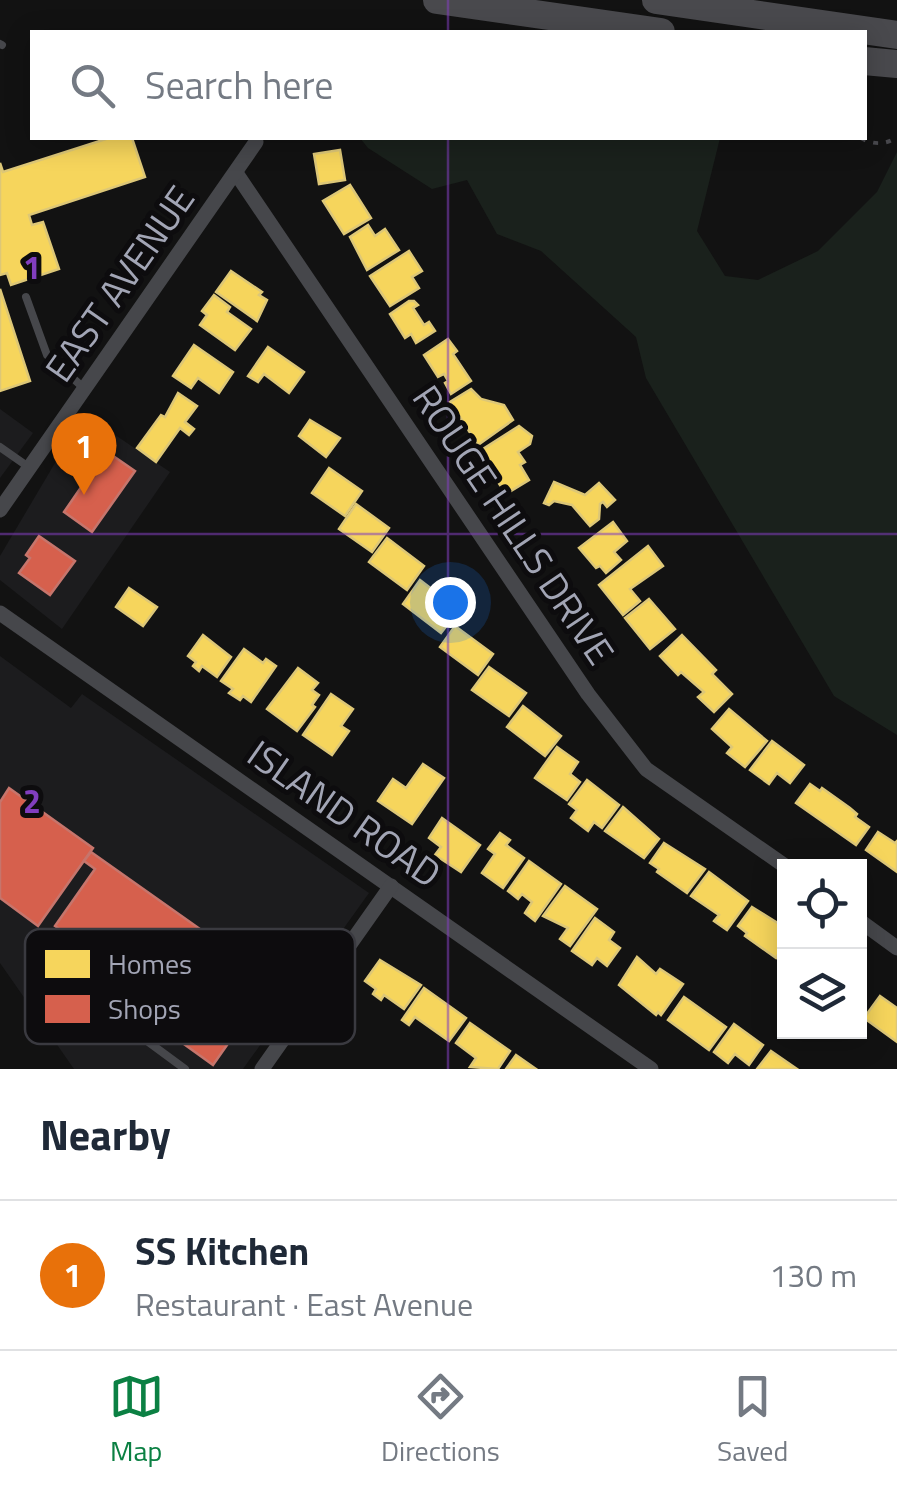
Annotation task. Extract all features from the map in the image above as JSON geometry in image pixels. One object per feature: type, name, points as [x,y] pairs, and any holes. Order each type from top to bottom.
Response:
[{"type":"highway","points":[[437,0],[647,30]]},
{"type":"highway","points":[[656,0],[863,30]]},
{"type":"highway","points":[[867,31],[897,35]]},
{"type":"highway","points":[[867,61],[897,64]]},
{"type":"street","name":"EAST AVENUE","points":[[0,510],[256,142]]},
{"type":"street","name":"ROUGE HILLS DRIVE","points":[[236,173],[588,694],[637,757],[672,789],[777,860]]},
{"type":"street","name":"ISLAND ROAD","points":[[0,613],[651,1069]]},
{"type":"street","points":[[355,937],[391,886]]},
{"type":"street","points":[[867,925],[897,948]]},
{"type":"street","points":[[262,1069],[280,1044]]},
{"type":"lane","points":[[26,297],[47,355],[86,390]]},
{"type":"lane","points":[[0,447],[30,468]]},
{"type":"lane","points":[[151,1044],[185,1069]]},
{"type":"path","points":[[865,140],[890,142],[897,137]]},
{"type":"shaded area","points":[[362,140],[720,140],[697,231],[725,276],[758,280],[818,251],[877,192],[897,152],[897,735],[834,696],[646,378],[636,337],[541,251],[497,234],[467,180],[432,189]]},
{"type":"shaded area","points":[[0,409],[33,433],[0,478]]},
{"type":"shaded area","points":[[84,414],[170,472],[62,629],[0,580],[0,556]]},
{"type":"shaded area","points":[[0,656],[71,708],[82,694],[369,893],[343,929],[25,929],[25,999],[0,963]]},
{"type":"shaded area","points":[[57,1044],[261,1044],[243,1069],[74,1069]]},
{"type":"building: Homes","points":[[103,140],[133,140],[145,177],[29,215],[32,225],[43,222],[59,269],[11,285],[7,273],[0,275],[0,163],[3,172]]},
{"type":"building: Homes","points":[[340,150],[345,180],[319,184],[314,154]]},
{"type":"building: Homes","points":[[350,185],[371,218],[344,234],[323,201]]},
{"type":"building: Homes","points":[[368,225],[375,236],[385,229],[399,250],[367,270],[350,237]]},
{"type":"building: Homes","points":[[409,251],[422,271],[412,277],[419,288],[390,306],[370,276]]},
{"type":"building: Homes","points":[[231,271],[262,292],[259,295],[267,300],[257,321],[216,292]]},
{"type":"building: Homes","points":[[0,289],[30,381],[0,391]]},
{"type":"building: Homes","points":[[214,295],[230,307],[227,312],[251,329],[235,350],[200,325],[207,315],[202,311]]},
{"type":"building: Homes","points":[[409,301],[418,305],[413,308],[424,325],[429,322],[435,331],[416,343],[411,334],[405,338],[390,314]]},
{"type":"building: Homes","points":[[448,339],[471,381],[451,394],[444,374],[438,377],[424,355]]},
{"type":"building: Homes","points":[[194,345],[233,372],[219,393],[198,378],[191,388],[173,376]]},
{"type":"building: Homes","points":[[268,347],[304,372],[289,393],[264,374],[258,382],[248,376]]},
{"type":"building: Homes","points":[[471,389],[481,399],[504,405],[513,420],[478,445],[450,402]]},
{"type":"building: Homes","points":[[178,393],[197,406],[185,422],[194,429],[189,435],[180,428],[156,462],[137,448],[161,415],[165,417]]},
{"type":"building: Homes","points":[[310,420],[340,438],[326,457],[299,436]]},
{"type":"building: Homes","points":[[519,426],[532,436],[530,444],[518,452],[529,480],[506,494],[478,452]]},
{"type":"building: Homes","points":[[329,468],[362,491],[345,516],[312,493]]},
{"type":"building: Homes","points":[[554,482],[585,495],[599,483],[615,500],[607,507],[603,502],[600,504],[599,519],[590,526],[572,505],[544,503]]},
{"type":"building: Homes","points":[[356,504],[389,528],[372,552],[339,529]]},
{"type":"building: Homes","points":[[613,522],[627,541],[614,552],[621,560],[606,573],[600,566],[596,568],[579,548]]},
{"type":"building: Homes","points":[[387,538],[424,566],[407,590],[369,562]]},
{"type":"building: Homes","points":[[648,546],[663,566],[630,589],[640,601],[623,615],[599,585]]},
{"type":"building: Homes","points":[[420,580],[459,610],[441,633],[403,604]]},
{"type":"building: Homes","points":[[129,588],[157,607],[143,626],[116,607]]},
{"type":"building: Homes","points":[[649,599],[675,629],[650,649],[625,618]]},
{"type":"building: Homes","points":[[455,626],[493,654],[478,675],[440,647]]},
{"type":"building: Homes","points":[[203,635],[231,657],[217,677],[202,666],[199,671],[188,656]]},
{"type":"building: Homes","points":[[682,635],[716,670],[712,674],[732,694],[714,712],[698,697],[704,692],[681,672],[678,675],[660,656]]},
{"type":"building: Homes","points":[[244,649],[263,663],[266,659],[276,666],[251,702],[229,693],[233,689],[221,681]]},
{"type":"building: Homes","points":[[489,667],[526,693],[509,716],[472,690]]},
{"type":"building: Homes","points":[[298,668],[318,683],[312,690],[319,695],[297,731],[267,709]]},
{"type":"building: Homes","points":[[331,694],[353,709],[341,726],[349,731],[332,755],[303,735]]},
{"type":"building: Homes","points":[[523,706],[561,736],[545,756],[507,727]]},
{"type":"building: Homes","points":[[729,709],[767,741],[745,767],[727,753],[732,747],[712,729]]},
{"type":"building: Homes","points":[[772,741],[804,765],[790,783],[777,773],[769,784],[750,770]]},
{"type":"building: Homes","points":[[557,747],[578,762],[570,774],[580,782],[567,800],[535,778]]},
{"type":"building: Homes","points":[[423,764],[444,778],[412,824],[378,801],[393,779],[406,788]]},
{"type":"building: Homes","points":[[587,780],[619,805],[602,828],[594,822],[588,831],[571,818],[577,810],[569,804]]},
{"type":"building: Homes","points":[[810,784],[850,808],[869,827],[856,845],[796,803]]},
{"type":"building: Homes","points":[[623,807],[659,839],[644,858],[605,831]]},
{"type":"building: Homes","points":[[442,818],[480,845],[461,872],[435,855],[441,847],[429,838]]},
{"type":"building: Homes","points":[[878,832],[897,841],[897,872],[866,850]]},
{"type":"building: Homes","points":[[500,833],[510,840],[506,845],[524,858],[503,888],[482,873],[495,854],[488,849]]},
{"type":"building: Homes","points":[[664,843],[705,869],[687,893],[650,863]]},
{"type":"building: Homes","points":[[529,861],[561,884],[535,921],[525,913],[532,902],[522,894],[518,899],[508,891]]},
{"type":"building: Homes","points":[[709,872],[748,901],[727,930],[714,921],[719,915],[691,896]]},
{"type":"building: Homes","points":[[565,886],[597,909],[570,946],[560,939],[568,928],[543,916]]},
{"type":"building: Homes","points":[[752,907],[777,923],[776,958],[745,936],[747,933],[738,926]]},
{"type":"building: Homes","points":[[595,918],[614,932],[609,940],[620,948],[607,966],[597,958],[592,965],[572,951]]},
{"type":"building: Homes","points":[[637,957],[656,974],[660,969],[683,984],[661,1015],[619,985]]},
{"type":"building: Homes","points":[[380,960],[421,985],[404,1009],[384,995],[381,1000],[373,994],[376,989],[365,981]]},
{"type":"building: Homes","points":[[424,988],[466,1018],[449,1041],[415,1017],[409,1025],[402,1020]]},
{"type":"building: Homes","points":[[880,996],[897,1008],[897,1042],[867,1020]]},
{"type":"building: Homes","points":[[684,997],[726,1027],[709,1050],[668,1020]]},
{"type":"building: Homes","points":[[470,1023],[510,1051],[498,1069],[470,1067],[476,1058],[456,1043]]},
{"type":"building: Homes","points":[[734,1024],[763,1045],[749,1065],[735,1054],[728,1063],[714,1052]]},
{"type":"building: Homes","points":[[771,1051],[797,1069],[757,1069]]},
{"type":"building: Homes","points":[[516,1055],[536,1069],[506,1069]]},
{"type":"building: Shops","points":[[106,451],[135,471],[92,532],[64,512]]},
{"type":"building: Shops","points":[[39,536],[75,561],[50,595],[19,573]]},
{"type":"building: Shops","points":[[9,788],[93,848],[38,926],[0,898],[0,802]]},
{"type":"building: Shops","points":[[91,852],[200,929],[59,929],[55,926],[95,869],[84,861]]},
{"type":"building: Shops","points":[[184,1044],[228,1044],[213,1065]]},
{"type":"place","name":"SS Kitchen","points":[[84,495]]}]
